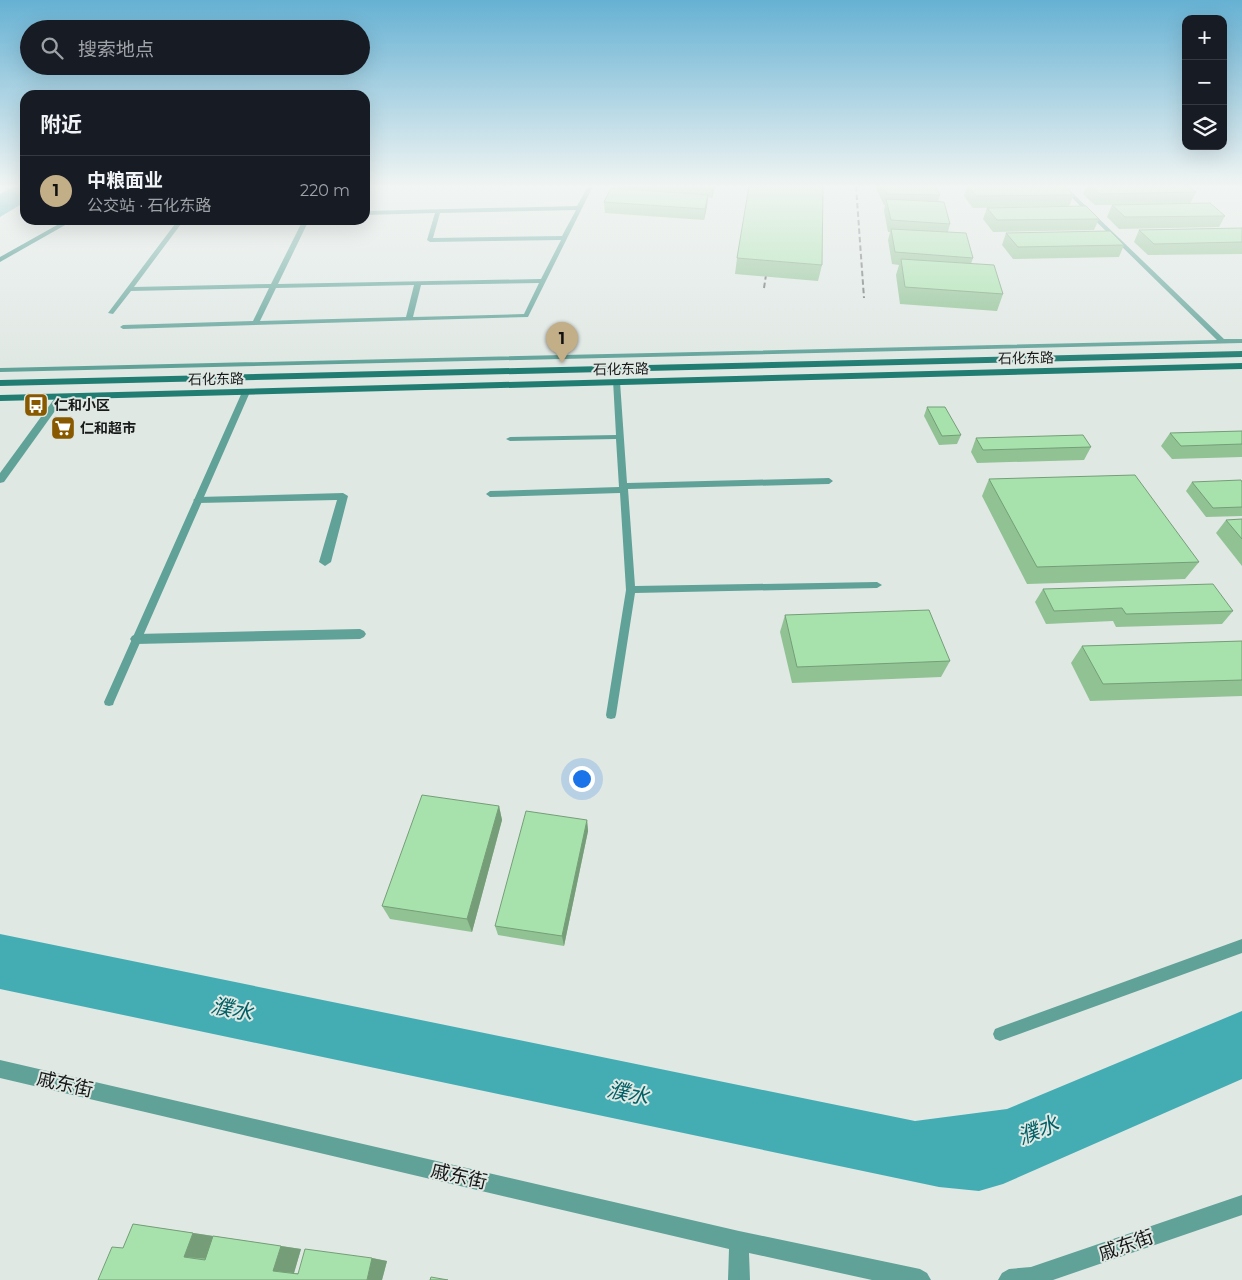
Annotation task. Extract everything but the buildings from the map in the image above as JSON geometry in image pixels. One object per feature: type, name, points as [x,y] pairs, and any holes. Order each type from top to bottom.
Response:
[{"type":"main road","points":[[0,260],[25,246]]},
{"type":"main road","name":"石化东路","points":[[0,383],[1242,354]]},
{"type":"main road","name":"石化东路","points":[[0,398],[1241,368]]},
{"type":"street","points":[[0,480],[60,397]]},
{"type":"street","points":[[198,500],[342,496],[325,562]]},
{"type":"street","points":[[136,639],[360,634]]},
{"type":"street","name":"戚东街","points":[[0,1069],[739,1241],[920,1280]]},
{"type":"street","name":"戚东街","points":[[1009,1280],[1031,1277],[1242,1205]]},
{"type":"street","points":[[739,1241],[739,1280]]},
{"type":"lane","points":[[111,313],[162,246]]},
{"type":"lane","points":[[255,324],[293,246]]},
{"type":"lane","points":[[123,327],[526,316],[561,246]]},
{"type":"lane","points":[[1124,246],[1222,341]]},
{"type":"lane","points":[[129,290],[544,281]]},
{"type":"lane","points":[[409,320],[418,284]]},
{"type":"lane","points":[[0,370],[1242,341]]},
{"type":"lane","points":[[611,715],[631,590],[616,382]]},
{"type":"lane","points":[[108,702],[246,392]]},
{"type":"lane","points":[[510,439],[620,437]]},
{"type":"lane","points":[[490,494],[828,481]]},
{"type":"lane","points":[[631,590],[877,585]]},
{"type":"lane","points":[[1000,1034],[1242,946]]},
{"type":"water","name":"濮水","points":[[0,934],[915,1121],[1007,1109],[1242,1011],[1242,1079],[1003,1184],[979,1191],[939,1187],[0,989]]},
{"type":"railway","points":[[860,246],[864,298]]},
{"type":"railway","points":[[764,288],[768,262]]},
{"type":"place","name":"中粮面业","points":[[562,363]]},
{"type":"place","name":"仁和小区","points":[[36,405]]},
{"type":"place","name":"仁和超市","points":[[63,428]]}]
